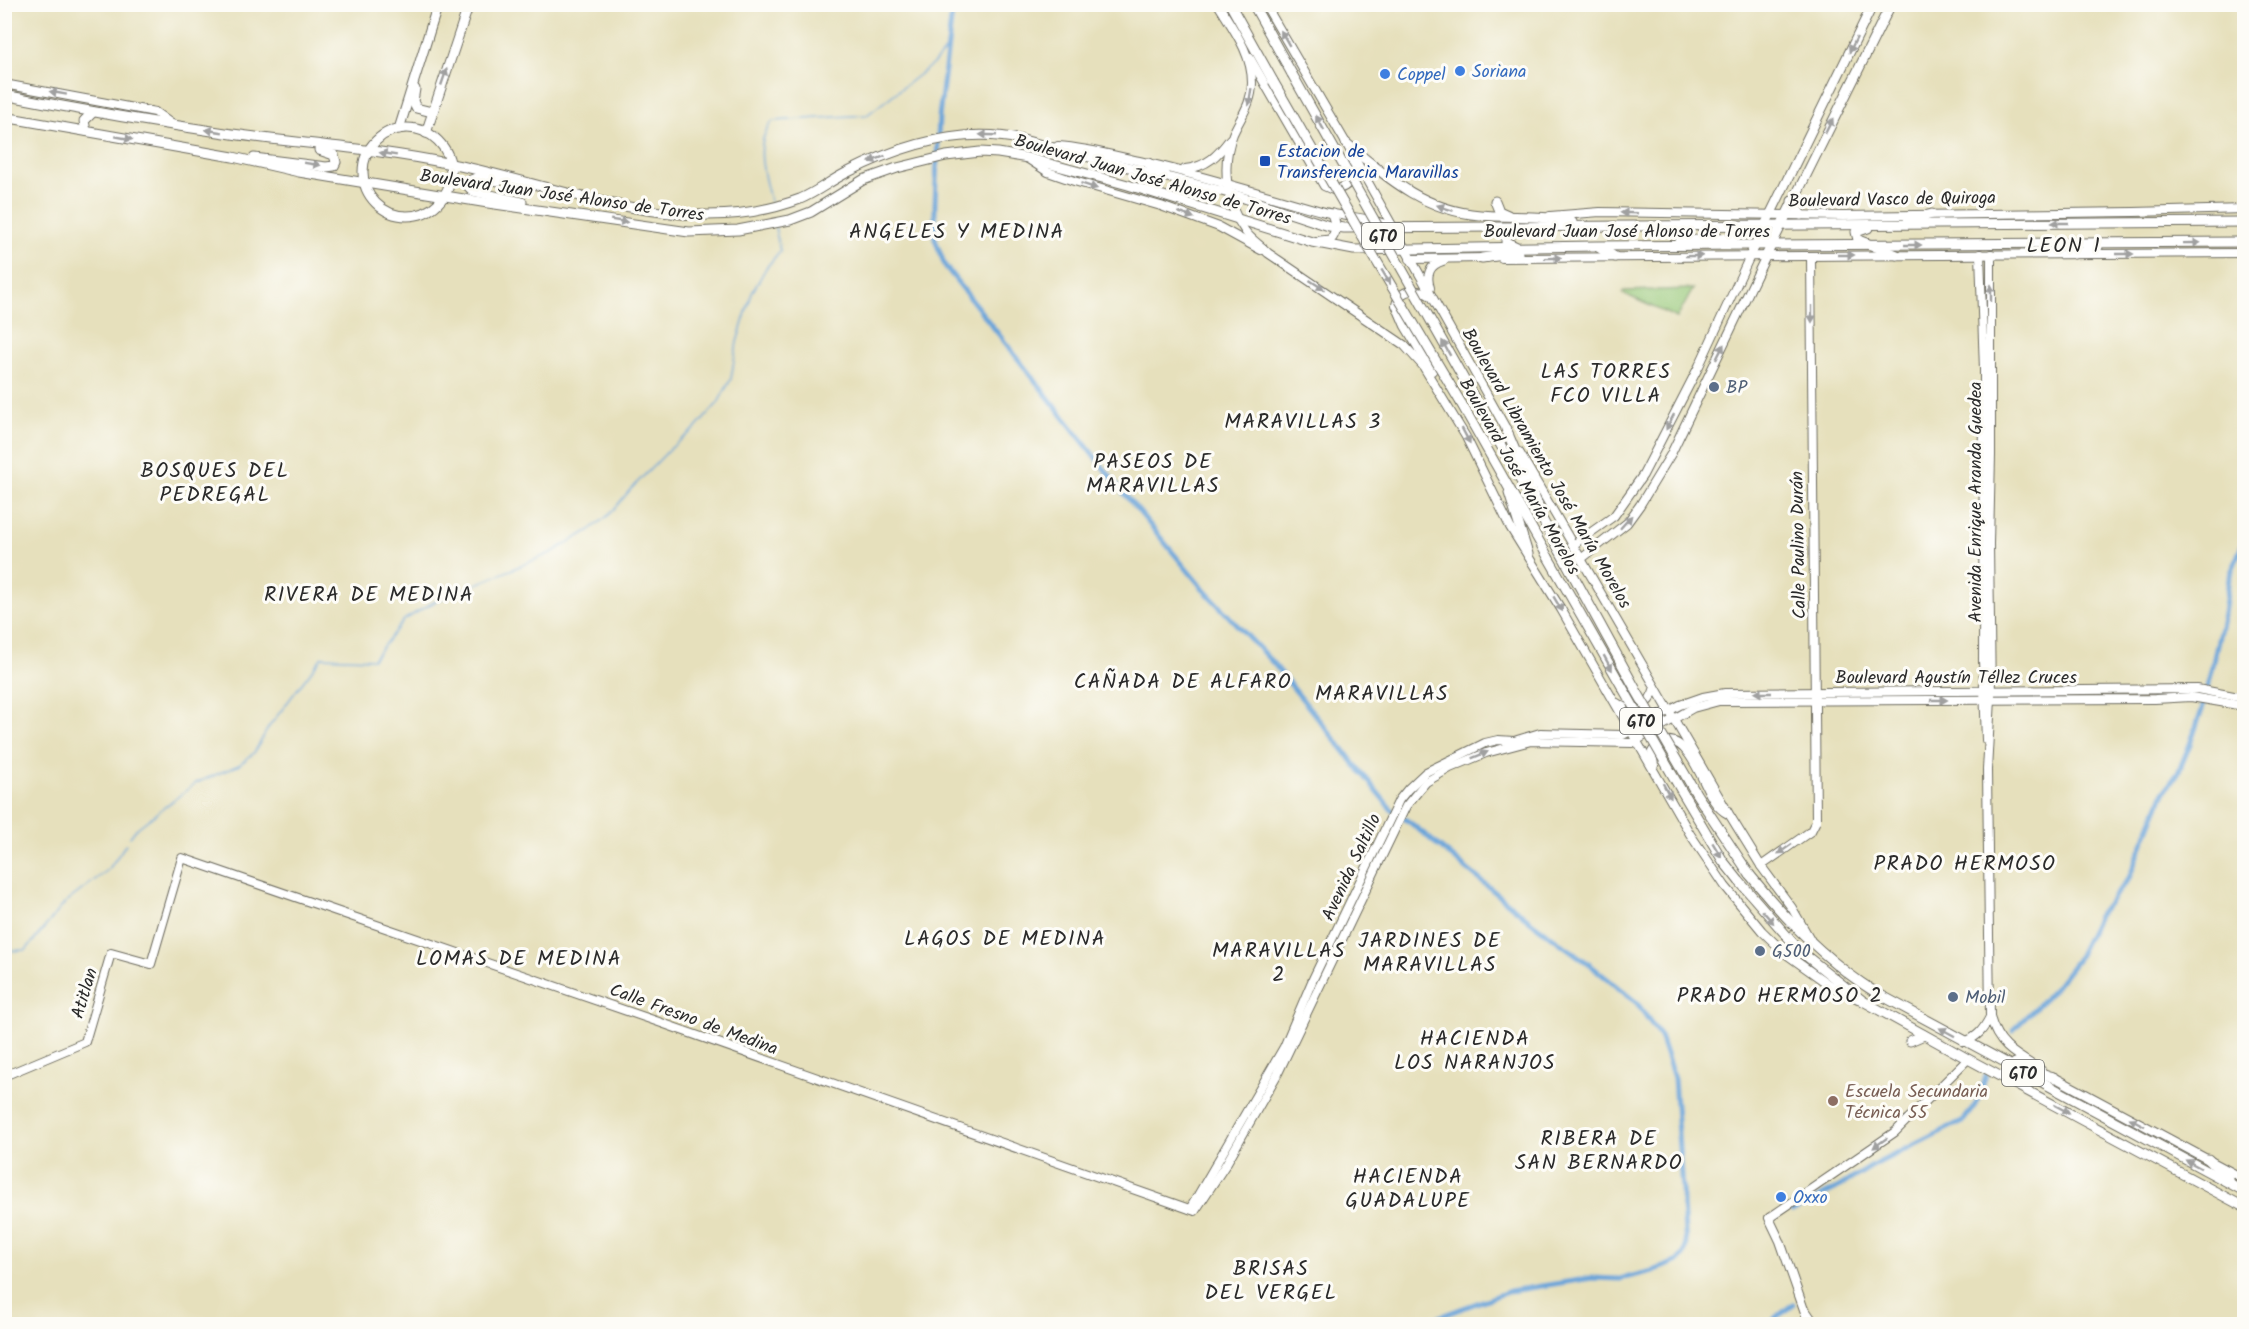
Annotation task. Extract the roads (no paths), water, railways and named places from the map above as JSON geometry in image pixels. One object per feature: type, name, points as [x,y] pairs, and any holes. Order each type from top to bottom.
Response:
[{"type":"main road","points":[[399,129],[438,4]]},
{"type":"main road","points":[[426,133],[469,4]]},
{"type":"main road","name":"Boulevard José María Morelos","points":[[1230,4],[1724,861],[1800,951],[1863,1001]]},
{"type":"main road","name":"Boulevard José María Morelos","points":[[1252,4],[1652,719],[1697,795],[1750,874],[1790,922],[1832,961],[1864,985],[1964,1042],[2241,1189]]},
{"type":"main road","points":[[1752,251],[1874,4]]},
{"type":"main road","points":[[1766,256],[1891,4]]},
{"type":"main road","points":[[417,66],[414,105],[419,110],[432,112]]},
{"type":"main road","name":"Boulevard Juan José Alonso de Torres","points":[[4,95],[173,125],[450,163],[622,204],[697,215],[740,213],[785,203],[809,195],[844,174],[870,162],[933,141],[988,135],[1002,136],[1229,193],[1336,228],[1729,226],[1766,225],[1783,220],[1898,223],[2244,222]]},
{"type":"main road","points":[[1812,161],[1807,152],[1808,147],[1825,104]]},
{"type":"main road","points":[[63,127],[73,119],[71,108]]},
{"type":"main road","points":[[86,131],[84,121],[93,112]]},
{"type":"main road","name":"Boulevard Juan José Alonso de Torres","points":[[4,117],[233,157],[299,172],[488,203],[689,232],[738,230],[790,220],[811,212],[863,180],[933,159],[980,152],[1028,158],[1128,185],[1341,249],[1596,246],[1752,251],[1771,246],[2244,242]]},
{"type":"main road","points":[[399,129],[414,129],[426,133],[440,144],[450,163],[450,179],[445,195],[435,207],[427,212],[406,216],[388,211],[368,191],[364,182],[362,165],[368,151],[380,137],[399,129]]},
{"type":"main road","points":[[233,157],[267,158],[326,167],[334,166],[336,162],[331,152],[272,139]]},
{"type":"main road","points":[[1346,143],[1385,176],[1418,197],[1465,213],[1540,217],[1586,225]]},
{"type":"main road","points":[[1801,153],[1806,160],[1806,166],[1793,199],[1801,215]]},
{"type":"main road","points":[[1148,163],[1170,179]]},
{"type":"main road","points":[[561,213],[473,191],[469,188],[468,183],[473,178],[482,178],[566,191]]},
{"type":"main road","points":[[1495,201],[1499,211],[1510,216]]},
{"type":"main road","points":[[1272,228],[1324,242],[1332,238],[1336,228],[1332,214]]},
{"type":"main road","points":[[1897,255],[1869,245],[1856,238],[1855,234],[1858,231],[1932,214]]},
{"type":"main road","points":[[1522,248],[1507,244],[1506,235],[1515,231],[1569,226]]},
{"type":"main road","points":[[1663,247],[1683,241],[1734,238],[1736,232],[1729,226]]},
{"type":"main road","points":[[2230,243],[2244,247]]},
{"type":"main road","points":[[2074,254],[2111,244]]},
{"type":"main road","points":[[1596,246],[1615,257]]},
{"type":"main road","points":[[1482,258],[1545,248]]},
{"type":"main road","points":[[1506,429],[1537,500],[1544,524]]},
{"type":"main road","points":[[1506,481],[1528,554]]},
{"type":"main road","name":"GTO","points":[[1863,1001],[2244,1207]]},
{"type":"main road","points":[[1910,1041],[1924,1035]]},
{"type":"main road","points":[[1983,1052],[2055,1078]]},
{"type":"main road","points":[[2208,1159],[2241,1189]]},
{"type":"street","points":[[1218,4],[1320,181],[1328,189],[1344,188],[1352,178],[1353,165],[1346,143]]},
{"type":"street","name":"Boulevard Libramiento José María Morelos","points":[[1266,4],[1655,687],[1729,814],[1761,866],[1792,908],[1811,941]]},
{"type":"street","points":[[1178,170],[1197,167],[1211,161],[1233,135],[1248,107],[1251,96],[1251,74],[1242,44]]},
{"type":"street","points":[[4,84],[155,112],[173,125]]},
{"type":"street","points":[[1233,135],[1228,160],[1229,193],[1246,232],[1269,253]]},
{"type":"street","points":[[1035,144],[1083,148],[1178,170],[1332,214],[1369,219],[1393,228]]},
{"type":"street","points":[[1028,158],[1048,172],[1219,227],[1269,253],[1404,345],[1423,366],[1451,409]]},
{"type":"street","name":"Boulevard Vasco de Quiroga","points":[[1540,217],[1600,212],[1771,215],[1783,220],[1801,215],[2243,209]]},
{"type":"street","points":[[1573,545],[1614,516],[1632,493],[1699,366],[1752,251]]},
{"type":"street","points":[[1410,259],[1724,255],[1752,251],[1766,256],[2244,253]]},
{"type":"street","name":"Avenida Enrique Aranda Guedea","points":[[1980,254],[1985,456],[1990,1017]]},
{"type":"street","name":"Avenida Enrique Aranda Guedea","points":[[1987,695],[1991,455],[1991,254]]},
{"type":"street","points":[[1724,255],[1739,260],[1743,273]]},
{"type":"street","name":"Calle Paulino Durán","points":[[1761,866],[1809,832],[1815,826],[1816,814],[1811,255]]},
{"type":"street","points":[[1581,559],[1627,523],[1640,505],[1671,454],[1766,256]]},
{"type":"street","points":[[1433,298],[1428,278],[1430,270],[1436,263],[1451,259]]},
{"type":"street","points":[[1433,298],[1422,291],[1411,291],[1400,296],[1396,305],[1405,326],[1437,380],[1504,515],[1621,716],[1657,773],[1690,834],[1725,886],[1762,931],[1801,966],[1847,995],[1863,1001]]},
{"type":"street","points":[[1612,699],[1623,708],[1636,709],[1650,699],[1655,687]]},
{"type":"street","name":"Boulevard Agustín Téllez Cruces","points":[[1672,714],[1719,701],[1814,697],[2198,694],[2244,698]]},
{"type":"street","name":"Boulevard Agustín Téllez Cruces","points":[[2210,696],[2244,706]]},
{"type":"street","name":"Avenida Saltillo","points":[[1193,1210],[1284,1047],[1313,979],[1395,808],[1408,789],[1426,772],[1485,743],[1498,740],[1514,741],[1540,733],[1623,735],[1672,714]]},
{"type":"street","name":"Avenida Saltillo","points":[[1193,1210],[1226,1164],[1278,1073],[1406,806],[1425,782],[1450,768],[1500,748],[1531,741],[1627,744],[1672,714]]},
{"type":"street","points":[[1604,734],[1618,730],[1622,722],[1621,716]]},
{"type":"street","points":[[1657,773],[1652,755],[1654,748],[1663,742],[1679,744],[1686,751],[1716,804],[1729,814]]},
{"type":"street","name":"Calle Fresno de Medina","points":[[111,953],[151,964],[183,858],[1193,1210]]},
{"type":"street","name":"Atitlan","points":[[4,1076],[85,1042],[111,953]]},
{"type":"street","points":[[1964,1042],[1976,1038],[1990,1017]]},
{"type":"street","points":[[1990,1017],[1996,1034],[2005,1046],[2055,1078],[2244,1179]]},
{"type":"street","points":[[1809,1324],[1769,1218],[1894,1132],[1968,1059]]},
{"type":"street","points":[[2229,1199],[2244,1212]]},
{"type":"street","points":[[1806,1311],[1815,1324]]},
{"type":"waterway","points":[[953,4],[939,117],[935,203],[935,239],[945,266],[1121,490],[1204,590],[1273,663],[1391,809],[1530,921],[1637,1003],[1660,1036],[1674,1078],[1686,1246],[1684,1254],[1678,1261],[1653,1271],[1620,1279],[1592,1278],[1510,1291],[1441,1316],[1432,1324]]},
{"type":"waterway","points":[[771,204],[763,172],[762,150],[763,140],[773,121],[867,115],[933,64],[948,47]]},
{"type":"waterway","points":[[130,837],[136,829],[196,783],[239,765],[254,753],[268,728],[322,657],[373,659],[404,620],[434,602],[551,553],[590,530],[610,514],[630,490],[671,448],[695,429],[718,403],[731,379],[737,342],[752,293],[766,268],[780,251],[775,227]]},
{"type":"waterway","points":[[2013,1030],[2054,989],[2076,961],[2098,916],[2129,878],[2164,792],[2178,773],[2202,710],[2224,614],[2229,578],[2244,540]]},
{"type":"waterway","points":[[4,951],[26,950],[65,903],[109,869],[126,844]]},
{"type":"waterway","points":[[1792,1211],[1837,1188],[1874,1165],[1964,1120],[1978,1101],[1986,1075]]},
{"type":"waterway","points":[[1769,1324],[1793,1304]]},
{"type":"place","name":"Soriana","points":[[1460,71]]},
{"type":"place","name":"Coppel","points":[[1385,74]]},
{"type":"place","name":"Estacion de Transferencia Maravillas","points":[[1265,161]]},
{"type":"place","name":"BP","points":[[1714,387]]},
{"type":"place","name":"G500","points":[[1760,951]]},
{"type":"place","name":"Mobil","points":[[1953,997]]},
{"type":"place","name":"Escuela Secundaria Técnica 55","points":[[1833,1101]]},
{"type":"place","name":"Oxxo","points":[[1781,1197]]},
{"type":"district","name":"ANGELES Y MEDINA","points":[[957,231]]},
{"type":"district","name":"LEON 1","points":[[2064,245]]},
{"type":"district","name":"LAS TORRES FCO VILLA","points":[[1606,383]]},
{"type":"district","name":"MARAVILLAS 3","points":[[1303,421]]},
{"type":"district","name":"PASEOS DE MARAVILLAS","points":[[1153,473]]},
{"type":"district","name":"BOSQUES DEL PEDREGAL","points":[[215,482]]},
{"type":"district","name":"RIVERA DE MEDINA","points":[[369,594]]},
{"type":"district","name":"CAÑADA DE ALFARO","points":[[1183,681]]},
{"type":"district","name":"MARAVILLAS","points":[[1382,693]]},
{"type":"district","name":"PRADO HERMOSO","points":[[1965,863]]},
{"type":"district","name":"LAGOS DE MEDINA","points":[[1005,938]]},
{"type":"district","name":"JARDINES DE MARAVILLAS","points":[[1430,952]]},
{"type":"district","name":"LOMAS DE MEDINA","points":[[519,958]]},
{"type":"district","name":"MARAVILLAS 2","points":[[1279,962]]},
{"type":"district","name":"PRADO HERMOSO 2","points":[[1780,995]]},
{"type":"district","name":"HACIENDA LOS NARANJOS","points":[[1475,1050]]},
{"type":"district","name":"RIBERA DE SAN BERNARDO","points":[[1599,1150]]},
{"type":"district","name":"HACIENDA GUADALUPE","points":[[1408,1188]]},
{"type":"district","name":"BRISAS DEL VERGEL","points":[[1271,1280]]}]
